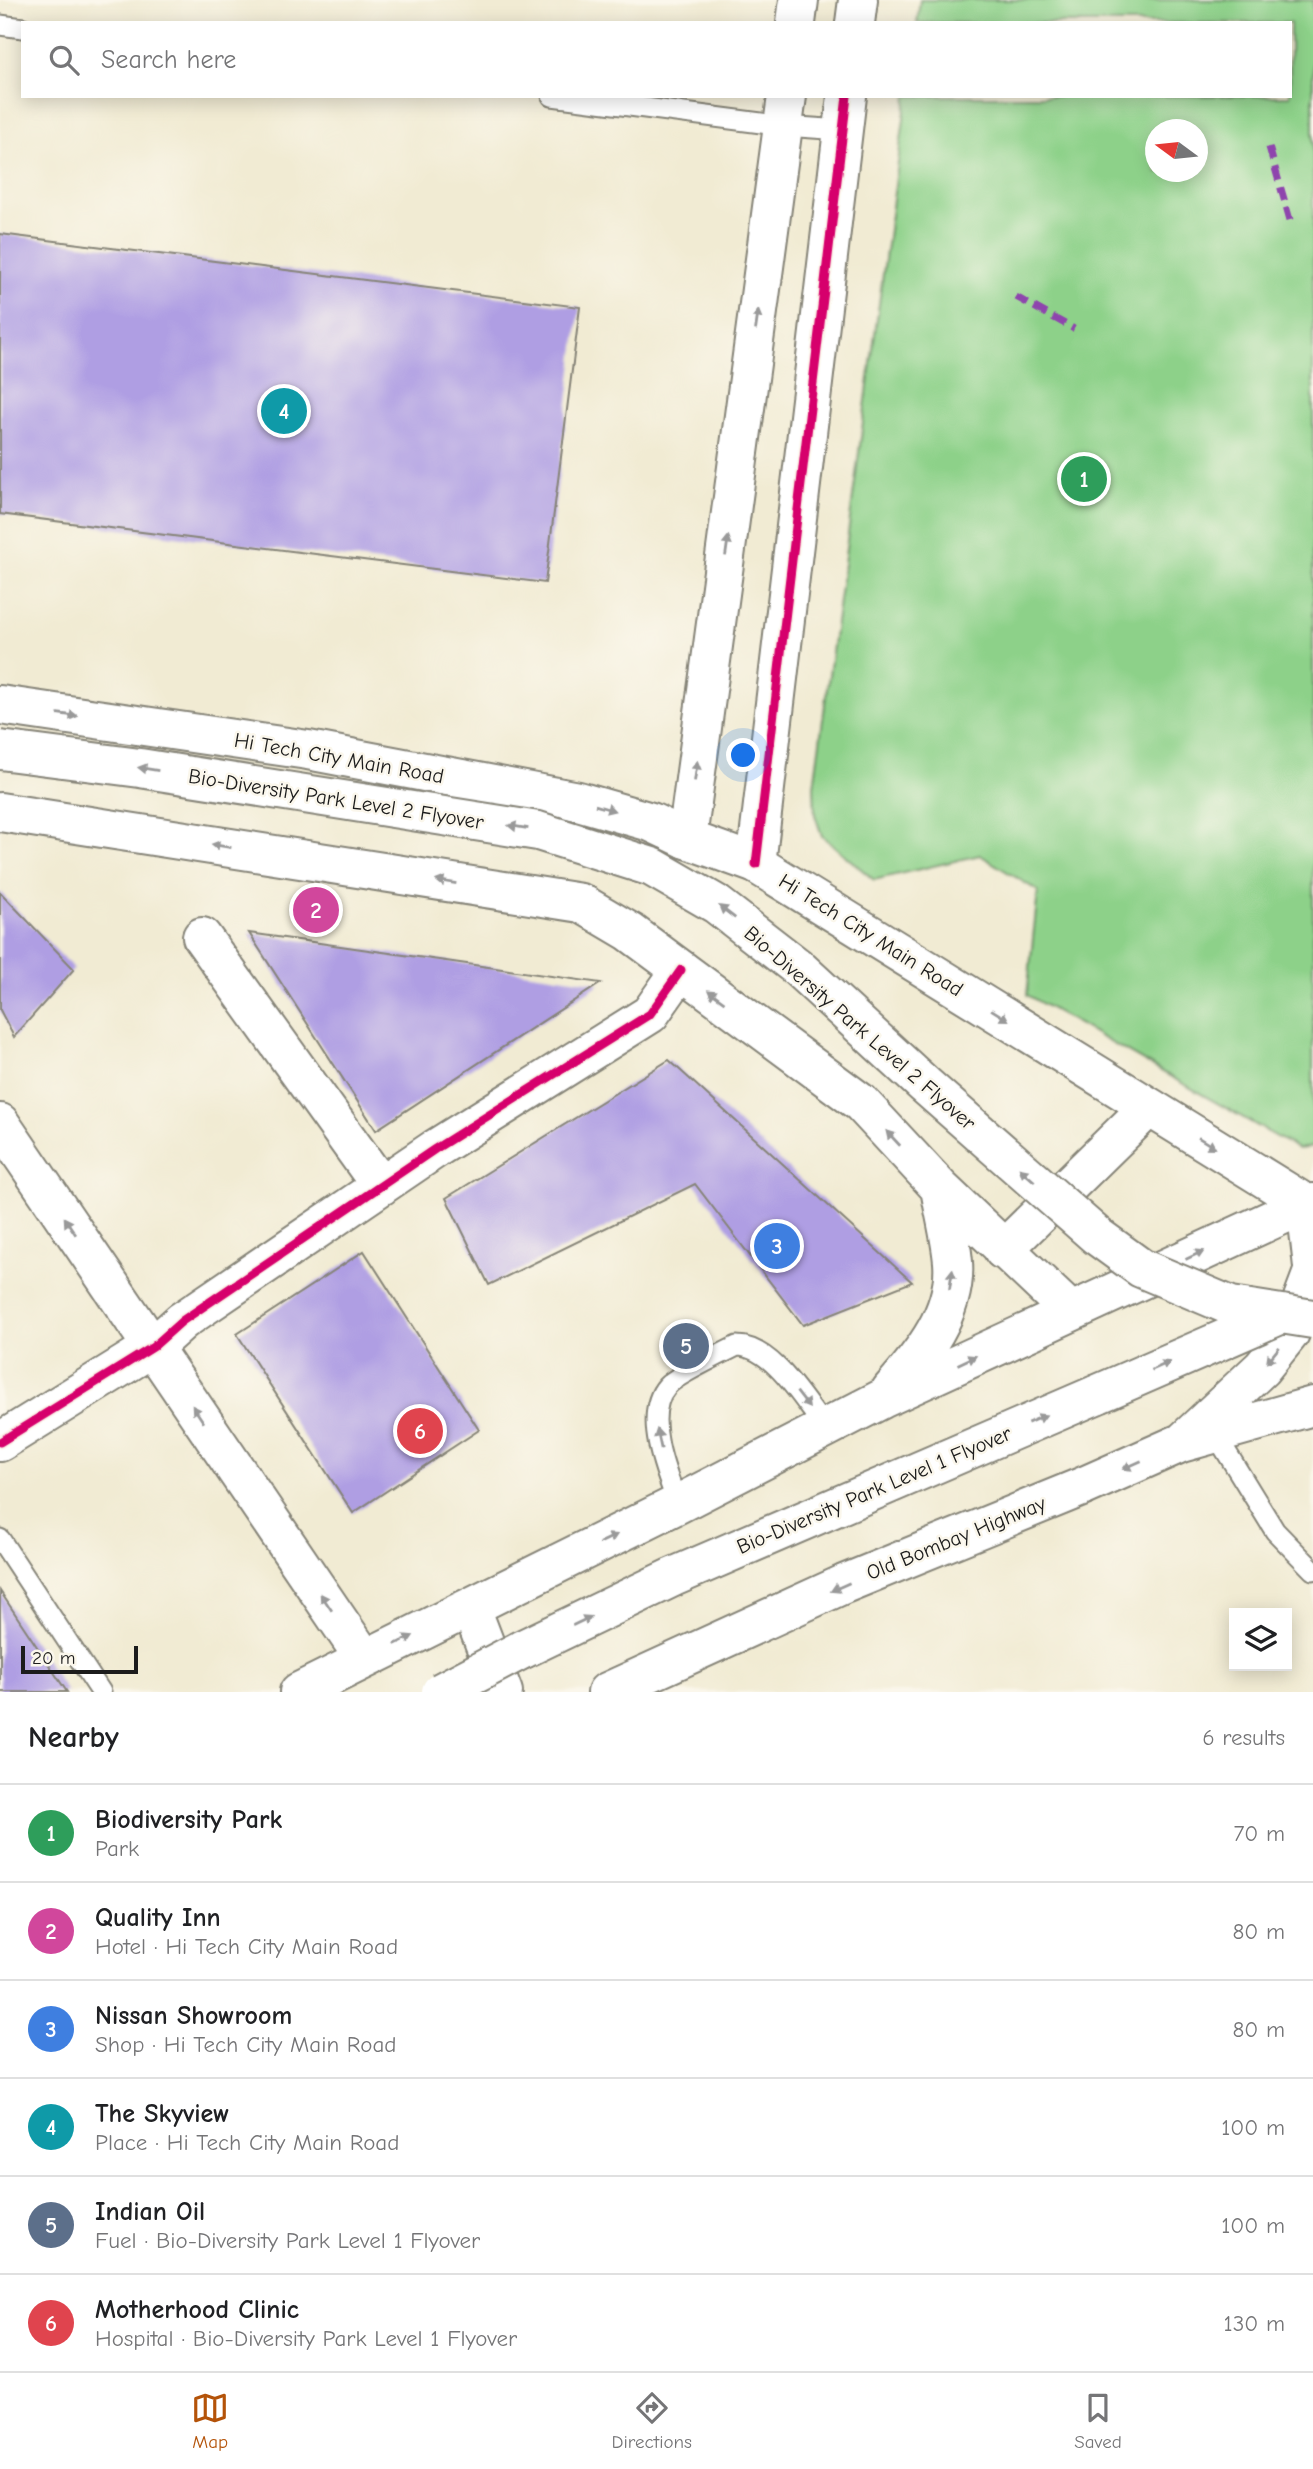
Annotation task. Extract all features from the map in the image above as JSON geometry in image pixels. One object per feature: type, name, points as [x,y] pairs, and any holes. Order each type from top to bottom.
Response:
[{"type":"main road","points":[[796,21],[799,0]]},
{"type":"main road","points":[[855,21],[858,0]]},
{"type":"main road","points":[[687,839],[785,111]]},
{"type":"main road","points":[[756,864],[845,113]]},
{"type":"main road","name":"Hi Tech City Main Road","points":[[0,705],[308,750],[578,800],[651,822],[687,839],[756,864],[1149,1107],[1310,1203]]},
{"type":"main road","name":"Bio-Diversity Park Level 2 Flyover","points":[[0,750],[139,768],[538,831],[652,867],[716,904],[796,965],[925,1086],[1097,1236],[1141,1268],[1231,1306],[1313,1319]]},
{"type":"main road","points":[[0,812],[581,903],[630,932],[861,1103],[940,1188],[1071,1312]]},
{"type":"main road","points":[[202,937],[381,1185]]},
{"type":"main road","points":[[0,1442],[153,1347],[182,1321],[435,1149],[650,1014],[681,970]]},
{"type":"main road","points":[[1003,1250],[1149,1107]]},
{"type":"main road","points":[[0,1123],[364,1658]]},
{"type":"main road","points":[[882,1399],[922,1356],[948,1307],[954,1265],[940,1188]]},
{"type":"main road","points":[[299,1692],[678,1504],[882,1399],[1310,1203],[1313,1267]]},
{"type":"main road","points":[[1199,1439],[1290,1333],[1313,1272]]},
{"type":"main road","name":"Bio-Diversity Park Level 1 Flyover","points":[[441,1692],[521,1650],[673,1577],[1313,1301]]},
{"type":"main road","name":"Old Bombay Highway","points":[[607,1692],[844,1584],[1199,1439],[1313,1406]]},
{"type":"main road","points":[[471,1608],[503,1692]]},
{"type":"lane","points":[[0,25],[21,28]]},
{"type":"lane","points":[[583,98],[845,113]]},
{"type":"lane","points":[[678,1504],[666,1472],[656,1427],[658,1401],[667,1384],[737,1346],[750,1346],[772,1361],[826,1429]]},
{"type":"lane","points":[[1199,1439],[1275,1531],[1313,1570]]},
{"type":"lane","points":[[0,1539],[101,1692]]},
{"type":"green space","points":[[920,0],[1313,0],[1313,1147],[1298,1149],[1027,995],[1038,891],[980,855],[874,880],[822,836],[815,815],[814,786],[907,98],[1292,98],[1292,21],[917,21]]},
{"type":"building","points":[[0,234],[580,307],[545,583],[0,514]]},
{"type":"building","points":[[0,892],[74,969],[14,1037],[0,1010]]},
{"type":"building","points":[[249,933],[601,983],[376,1130]]},
{"type":"building","points":[[669,1060],[912,1282],[803,1325],[695,1184],[489,1285],[446,1198]]},
{"type":"building","points":[[364,1251],[479,1430],[353,1513],[237,1334]]},
{"type":"building","points":[[0,1591],[67,1692],[0,1692]]},
{"type":"marked path","points":[[1269,147],[1290,220]]},
{"type":"marked path","points":[[1016,297],[1074,329]]},
{"type":"cycle path","points":[[756,864],[847,98]]},
{"type":"cycle path","points":[[0,1442],[153,1347],[182,1321],[435,1149],[650,1014],[681,970]]},
{"type":"place","name":"The Skyview","points":[[284,411]]},
{"type":"place","name":"Biodiversity Park","points":[[1084,479]]},
{"type":"place","name":"Quality Inn","points":[[316,910]]},
{"type":"place","name":"Nissan Showroom","points":[[777,1246]]},
{"type":"place","name":"Indian Oil","points":[[686,1346]]},
{"type":"place","name":"Motherhood Clinic","points":[[420,1431]]}]
